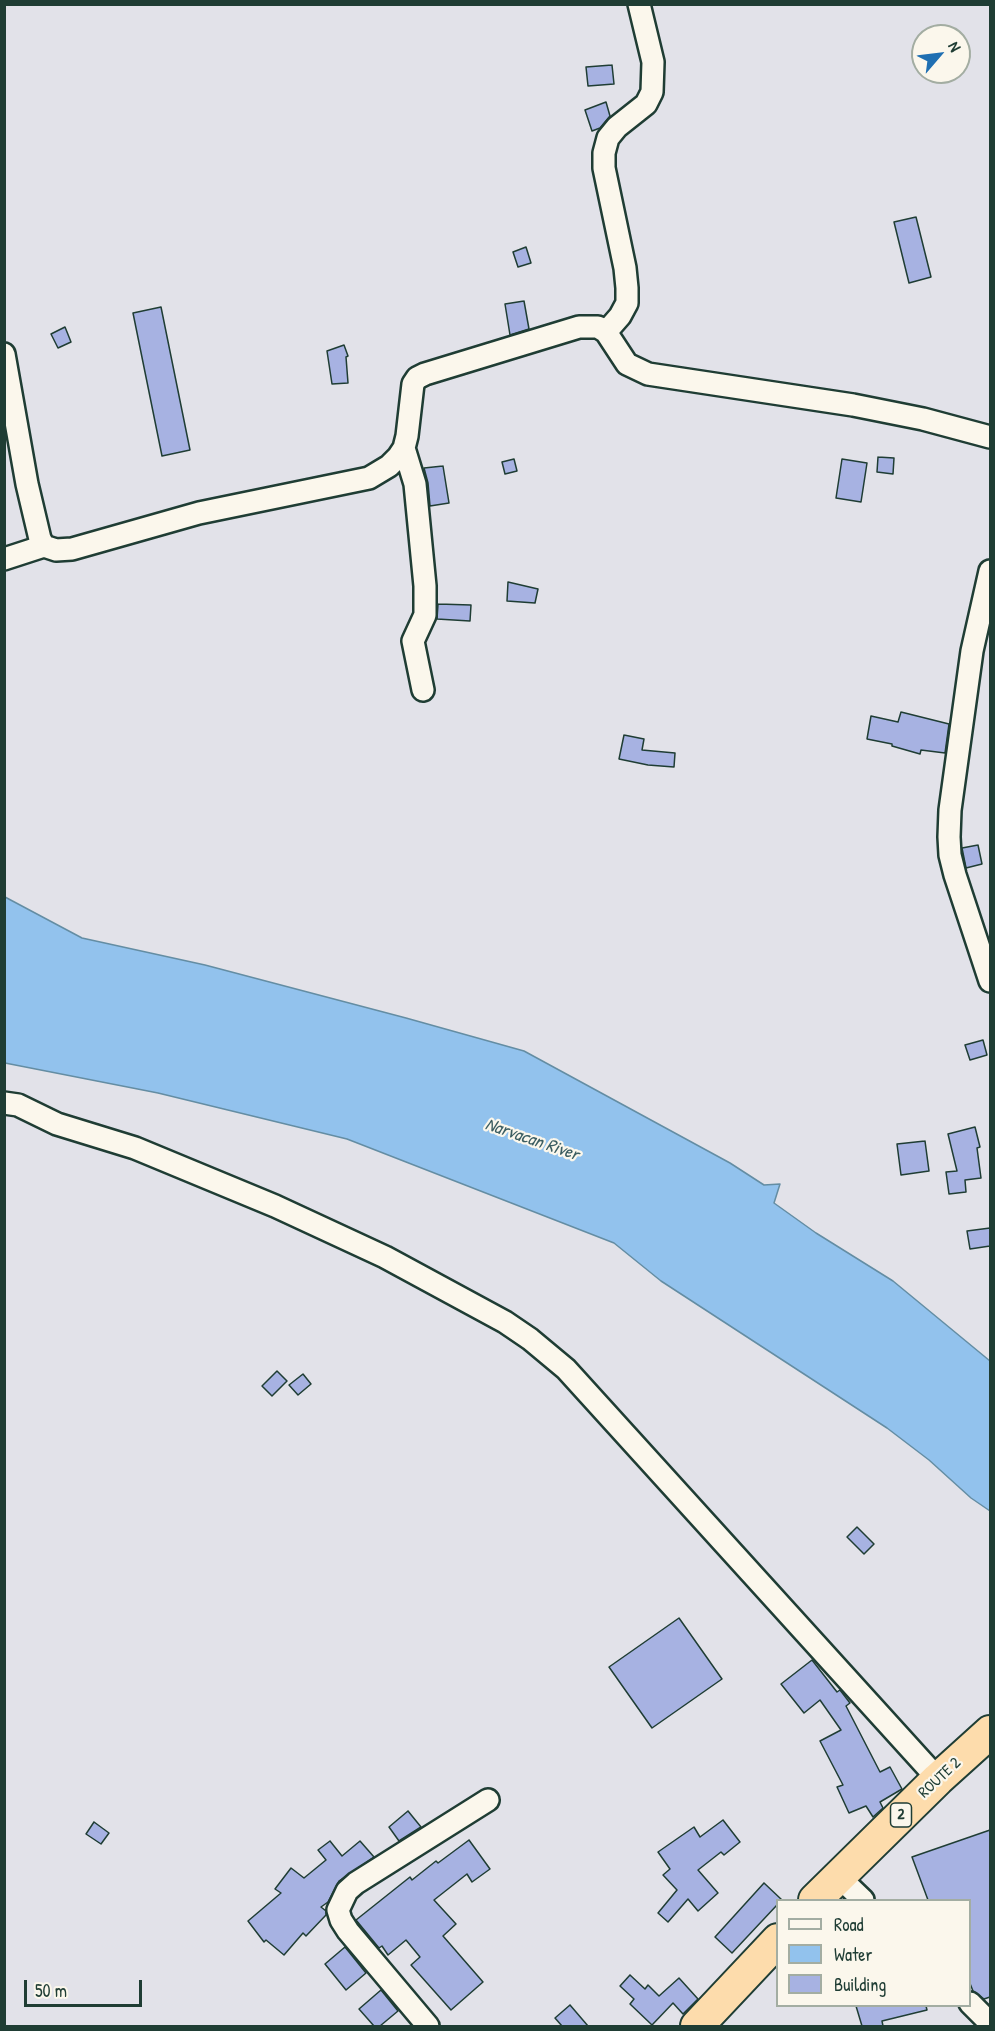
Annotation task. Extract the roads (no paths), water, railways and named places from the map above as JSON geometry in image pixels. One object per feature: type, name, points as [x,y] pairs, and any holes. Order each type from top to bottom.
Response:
[{"type":"highway","name":"ROUTE 2","points":[[816,1899],[938,1779],[990,1732]]},
{"type":"highway","points":[[697,2026],[776,1941]]},
{"type":"street","points":[[606,332],[627,303],[627,288],[625,268],[604,168],[604,153],[608,138],[617,127],[646,104],[652,92],[653,63],[639,4]]},
{"type":"street","points":[[4,354],[27,484],[40,539],[45,546],[56,550],[72,549],[199,513],[369,478],[388,466],[404,448],[413,384],[420,376],[579,327],[598,327],[606,332],[627,364],[648,374],[853,405],[923,419],[990,437]]},
{"type":"street","points":[[404,448],[415,484],[425,586],[425,615],[412,641],[423,690]]},
{"type":"street","points":[[4,559],[45,546]]},
{"type":"street","points":[[990,571],[972,651],[950,810],[949,837],[950,855],[955,875],[990,981]]},
{"type":"street","points":[[4,1103],[18,1105],[57,1124],[135,1148],[275,1206],[385,1257],[505,1322],[530,1339],[566,1369],[938,1779]]},
{"type":"street","points":[[428,2026],[348,1931],[338,1910],[347,1891],[356,1883],[488,1800]]},
{"type":"street","points":[[838,1876],[862,1899]]},
{"type":"street","points":[[971,2005],[990,2023]]},
{"type":"water","name":"Narvacan River","points":[[5,897],[82,938],[205,965],[524,1051],[730,1163],[764,1185],[780,1184],[774,1203],[816,1233],[893,1281],[990,1361],[990,1511],[887,1428],[661,1281],[614,1243],[347,1139],[158,1093],[5,1063]]}]
